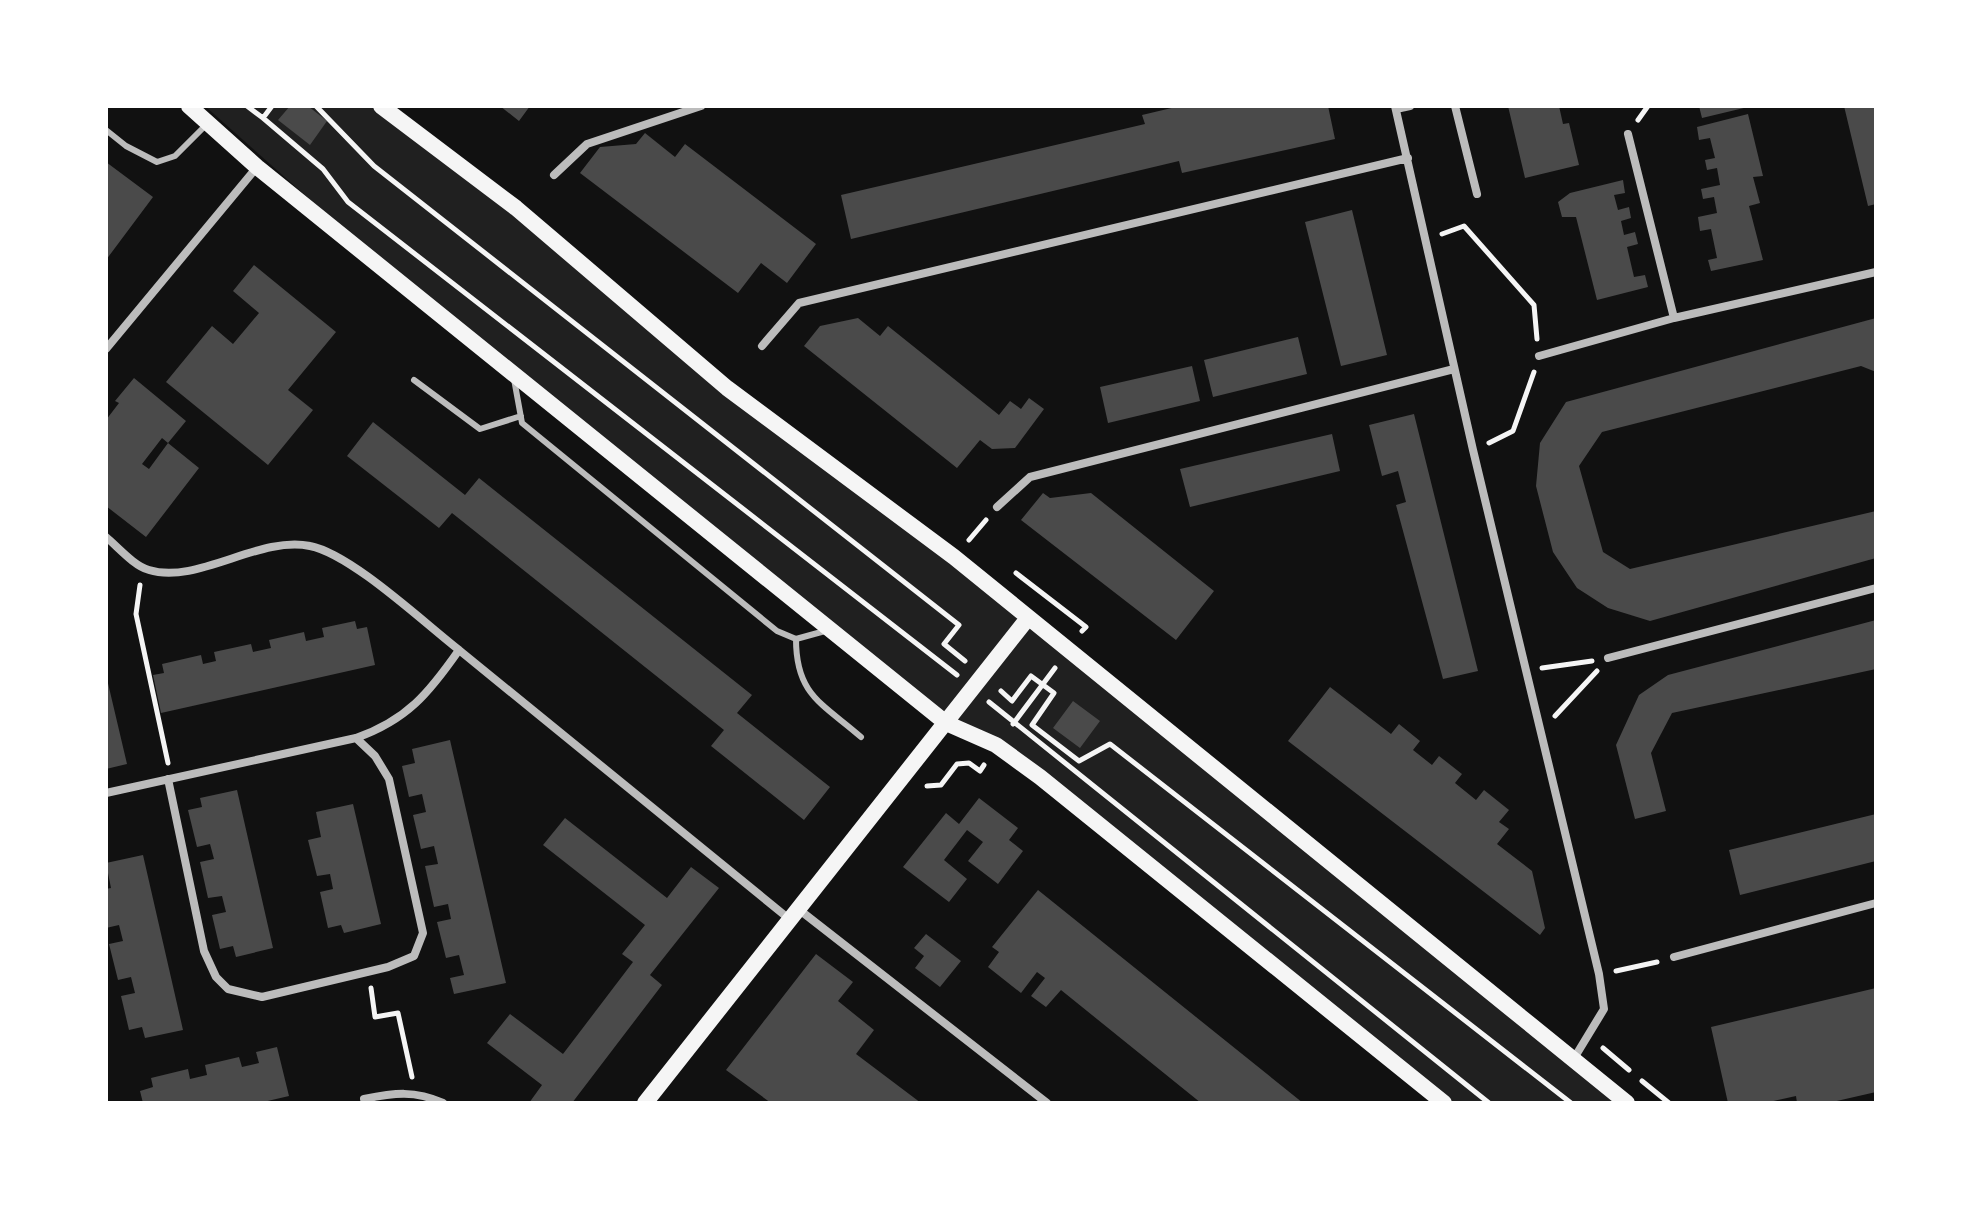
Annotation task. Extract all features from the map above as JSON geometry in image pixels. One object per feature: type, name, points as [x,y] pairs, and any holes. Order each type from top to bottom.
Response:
[{"type":"main road","points":[[189,106],[257,167],[513,370],[946,723],[996,745],[1444,1103]]},
{"type":"main road","points":[[381,106],[516,208],[727,388],[954,557],[1627,1103]]},
{"type":"main road","points":[[645,1103],[1028,618]]},
{"type":"street","points":[[554,175],[587,144],[701,106]]},
{"type":"street","points":[[1410,106],[1395,108],[1473,450],[1543,730],[1599,974],[1604,1009],[1573,1060]]},
{"type":"street","points":[[1455,106],[1477,194]]},
{"type":"street","points":[[1628,134],[1674,318]]},
{"type":"street","points":[[762,346],[799,303],[1408,158]]},
{"type":"street","points":[[106,349],[257,167]]},
{"type":"street","points":[[1539,356],[1674,318],[1876,272]]},
{"type":"street","points":[[997,507],[1030,477],[1454,369]]},
{"type":"street","points":[[106,537],[147,570],[170,573],[286,545],[308,545],[334,553],[792,913],[1047,1103]]},
{"type":"street","points":[[1608,658],[1876,588]]},
{"type":"street","points":[[106,793],[356,738],[389,727],[410,711],[459,650]]},
{"type":"street","points":[[168,779],[204,951],[216,977],[228,989],[262,997],[368,972],[414,956],[423,933],[389,779],[375,756],[356,738]]},
{"type":"street","points":[[1674,957],[1876,903]]},
{"type":"street","points":[[364,1099],[410,1093],[424,1094],[443,1103]]},
{"type":"lane","points":[[106,130],[157,162],[175,156],[208,123]]},
{"type":"lane","points":[[513,370],[522,423],[764,621],[796,639],[833,629]]},
{"type":"lane","points":[[414,380],[480,429],[521,416]]},
{"type":"lane","points":[[796,639],[796,668],[804,687],[861,737]]},
{"type":"path","points":[[247,106],[323,169],[348,202],[978,682],[1012,701],[1031,676],[1043,684],[1054,693],[1032,725],[1079,761],[1110,744],[1571,1103]]},
{"type":"path","points":[[263,118],[272,106]]},
{"type":"path","points":[[316,106],[374,166],[959,625],[944,644],[1015,722],[1489,1103]]},
{"type":"path","points":[[1426,240],[1464,226],[1534,305],[1539,356],[1513,431],[1473,450]]},
{"type":"path","points":[[971,538],[982,547]]},
{"type":"path","points":[[941,785],[957,764],[969,763],[980,771],[996,745],[1086,627],[1005,564]]},
{"type":"path","points":[[147,570],[137,591],[136,614],[169,767],[168,779]]},
{"type":"path","points":[[1527,670],[1608,658]]},
{"type":"path","points":[[1543,730],[1608,658]]},
{"type":"path","points":[[1599,974],[1674,957]]},
{"type":"path","points":[[368,972],[375,1017],[398,1013],[412,1074],[410,1093]]},
{"type":"shaded area","points":[[205,106],[381,106],[727,388],[954,557],[1627,1103],[1444,1103],[1040,777],[946,723],[388,269]]},
{"type":"building","points":[[290,106],[308,106],[327,121],[310,145],[278,120]]},
{"type":"building","points":[[500,106],[530,106],[519,121]]},
{"type":"building","points":[[1180,106],[1328,106],[1335,139],[1182,173],[1179,161],[851,239],[841,195],[1145,124],[1142,115]]},
{"type":"building","points":[[1508,106],[1559,106],[1563,124],[1569,123],[1579,165],[1525,178]]},
{"type":"building","points":[[1699,106],[1748,106],[1748,107],[1702,118]]},
{"type":"building","points":[[1844,106],[1876,106],[1876,204],[1868,206]]},
{"type":"building","points":[[1748,114],[1763,176],[1753,177],[1760,203],[1749,206],[1763,260],[1711,271],[1708,260],[1717,258],[1711,229],[1700,231],[1698,217],[1717,213],[1714,197],[1703,199],[1701,189],[1720,185],[1717,168],[1707,170],[1705,160],[1715,158],[1710,138],[1699,140],[1697,127]]},
{"type":"building","points":[[645,133],[675,157],[685,144],[816,244],[787,283],[761,263],[738,293],[580,173],[600,147],[636,144]]},
{"type":"building","points":[[106,162],[153,197],[106,260]]},
{"type":"building","points":[[1623,180],[1625,193],[1614,195],[1618,210],[1629,207],[1631,218],[1621,221],[1624,235],[1635,232],[1638,244],[1627,247],[1634,277],[1645,275],[1648,287],[1597,300],[1576,217],[1562,217],[1558,202],[1570,193]]},
{"type":"building","points":[[1352,210],[1387,355],[1341,366],[1305,222]]},
{"type":"building","points":[[254,265],[336,332],[288,390],[313,410],[268,465],[166,382],[212,326],[233,344],[259,313],[233,291]]},
{"type":"building","points":[[858,318],[880,336],[888,326],[999,415],[1010,401],[1021,409],[1029,398],[1044,409],[1015,448],[992,449],[980,440],[957,468],[804,346],[820,326]]},
{"type":"building","points":[[1876,318],[1876,372],[1861,366],[1602,432],[1579,466],[1603,552],[1630,569],[1876,511],[1876,558],[1650,621],[1608,608],[1577,588],[1553,552],[1536,486],[1540,443],[1566,402]]},
{"type":"building","points":[[1298,337],[1307,374],[1213,397],[1204,360]]},
{"type":"building","points":[[1192,366],[1200,401],[1108,423],[1100,387]]},
{"type":"building","points":[[134,378],[186,421],[168,443],[199,468],[146,537],[106,506],[106,420],[119,403],[115,401]],"holes":[[[162,438],[168,443],[149,469],[142,464]]]},
{"type":"building","points":[[1414,414],[1478,671],[1443,679],[1396,505],[1406,502],[1398,471],[1382,476],[1369,425]]},
{"type":"building","points":[[373,422],[465,495],[479,478],[752,695],[737,713],[830,787],[804,820],[711,746],[724,730],[452,513],[439,528],[347,456]]},
{"type":"building","points":[[1332,434],[1340,471],[1190,507],[1180,469]]},
{"type":"building","points":[[1043,493],[1050,498],[1091,493],[1214,591],[1176,640],[1021,520]]},
{"type":"building","points":[[1876,620],[1876,669],[1672,713],[1651,753],[1666,811],[1635,819],[1616,745],[1639,695],[1668,675]]},
{"type":"building","points":[[355,621],[357,629],[367,627],[375,665],[161,713],[153,675],[164,673],[162,664],[201,655],[203,664],[216,661],[214,652],[251,644],[253,652],[271,648],[269,640],[304,632],[306,641],[324,637],[322,628]]},
{"type":"building","points":[[106,680],[127,764],[106,769]]},
{"type":"building","points":[[1330,687],[1391,734],[1399,724],[1420,741],[1413,750],[1432,765],[1439,756],[1462,774],[1455,783],[1476,800],[1484,790],[1509,810],[1499,822],[1509,829],[1497,844],[1532,871],[1545,928],[1540,935],[1288,741]]},
{"type":"building","points":[[1073,701],[1100,721],[1080,748],[1053,728]]},
{"type":"building","points":[[450,740],[506,983],[454,994],[450,978],[464,975],[459,955],[446,958],[437,922],[451,919],[448,904],[434,907],[425,866],[438,864],[434,846],[421,849],[413,815],[426,812],[422,794],[409,797],[402,766],[415,763],[412,749]]},
{"type":"building","points":[[237,790],[273,948],[236,957],[233,946],[220,949],[212,915],[226,912],[222,896],[208,898],[200,862],[214,859],[210,844],[197,847],[188,810],[202,807],[200,798]]},
{"type":"building","points":[[979,798],[1018,828],[1009,840],[1023,851],[998,884],[968,861],[983,842],[967,830],[944,860],[967,879],[949,902],[903,867],[946,813],[959,824]]},
{"type":"building","points":[[353,804],[381,924],[344,933],[341,925],[328,928],[320,892],[333,889],[330,874],[317,876],[308,840],[321,837],[316,812]]},
{"type":"building","points":[[1876,814],[1876,861],[1740,895],[1729,850]]},
{"type":"building","points":[[565,818],[667,898],[691,867],[719,888],[650,975],[662,985],[572,1103],[529,1103],[542,1085],[487,1043],[510,1014],[563,1054],[633,962],[622,954],[645,925],[543,845]]},
{"type":"building","points":[[143,855],[183,1030],[145,1038],[142,1027],[129,1030],[121,996],[135,993],[131,977],[118,980],[109,944],[123,941],[119,925],[106,928],[106,889],[111,888],[106,863]]},
{"type":"building","points":[[1038,890],[1303,1103],[1201,1103],[1061,990],[1046,1007],[1031,996],[1045,978],[1037,972],[1021,993],[988,967],[999,952],[992,947]]},
{"type":"building","points":[[926,934],[961,961],[940,987],[915,968],[924,956],[914,948]]},
{"type":"building","points":[[816,954],[853,982],[838,1001],[874,1030],[856,1054],[921,1103],[771,1103],[726,1070]]},
{"type":"building","points":[[1876,988],[1876,1092],[1828,1103],[1797,1103],[1796,1096],[1765,1103],[1728,1103],[1711,1027]]},
{"type":"building","points":[[277,1047],[289,1096],[259,1103],[143,1103],[140,1091],[153,1087],[151,1078],[188,1069],[190,1079],[207,1075],[205,1065],[239,1057],[242,1067],[259,1063],[256,1052]]}]
